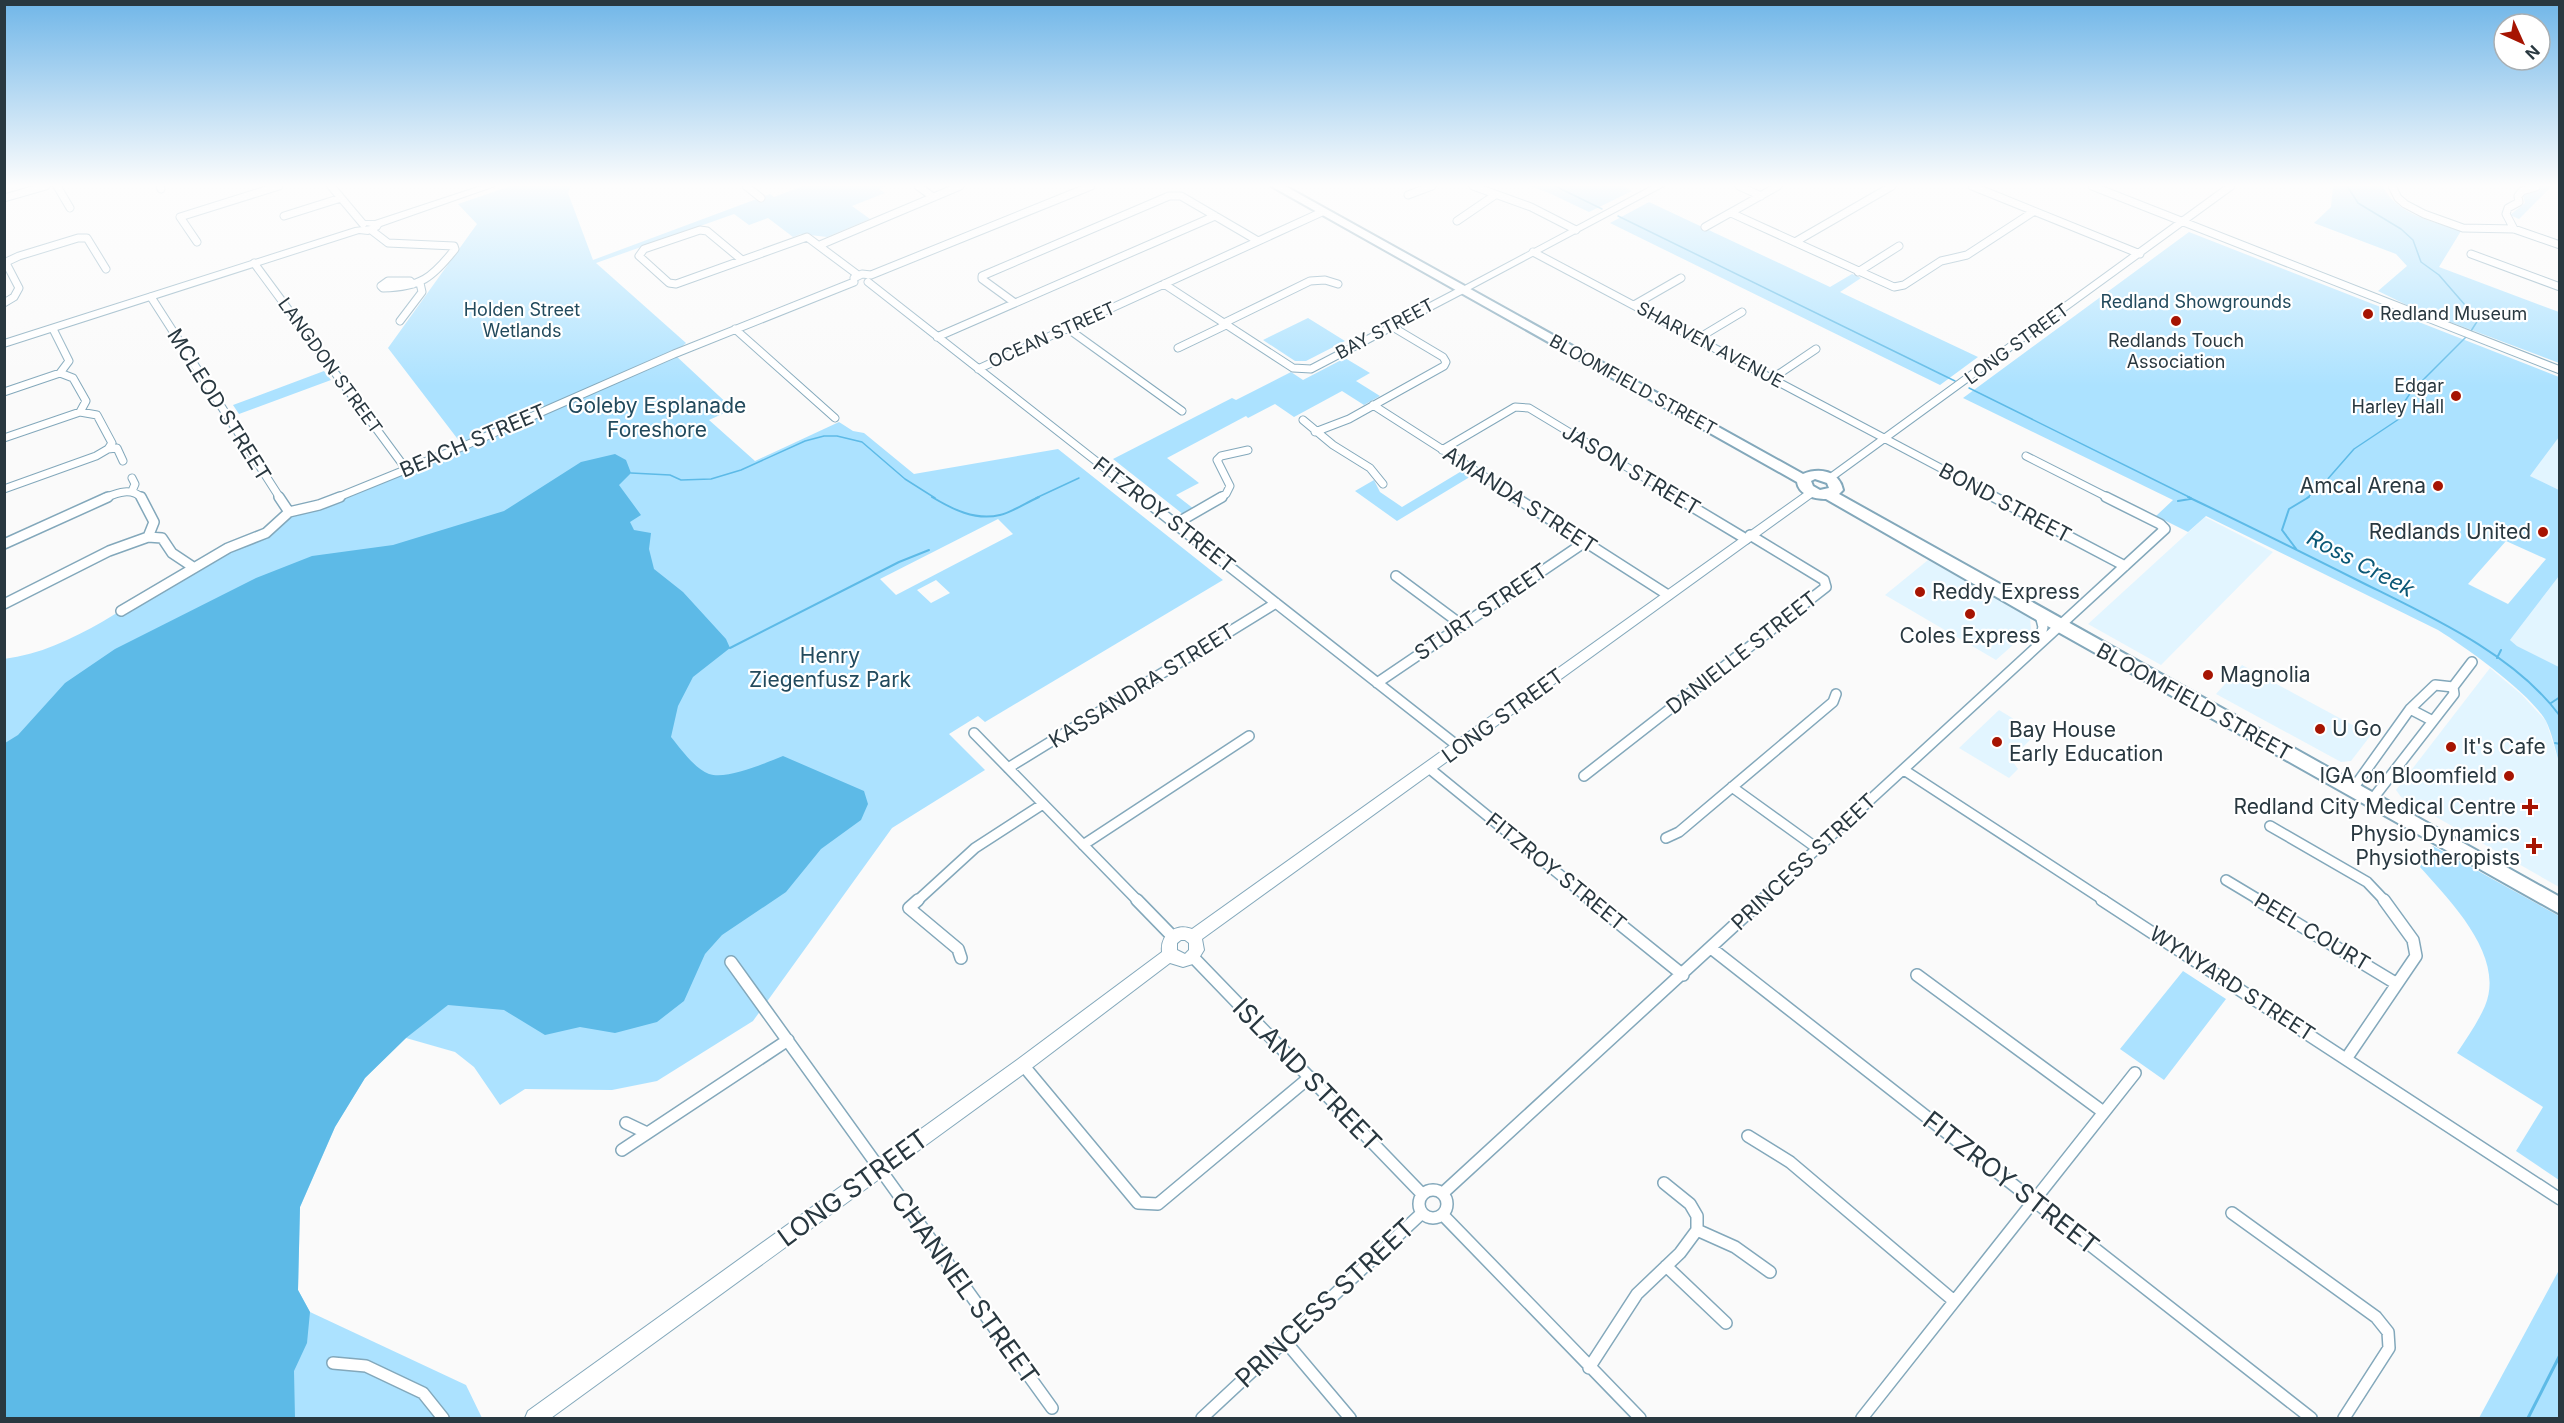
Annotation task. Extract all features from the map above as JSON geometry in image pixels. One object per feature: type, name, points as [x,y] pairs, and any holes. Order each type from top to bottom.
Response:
[{"type":"highway","points":[[1399,252],[1466,288]]},
{"type":"highway","points":[[1405,252],[1466,288]]},
{"type":"highway","name":"BLOOMFIELD STREET","points":[[1466,288],[1808,482],[1820,495],[1832,488]]},
{"type":"highway","name":"BLOOMFIELD STREET","points":[[1832,488],[2040,615],[2064,623]]},
{"type":"highway","name":"BLOOMFIELD STREET","points":[[1832,488],[2064,623],[2355,786],[2559,906]]},
{"type":"highway","name":"BLOOMFIELD STREET","points":[[2374,797],[2559,896]]},
{"type":"street","points":[[4,303],[18,297],[19,288],[5,263],[31,252]]},
{"type":"street","points":[[96,252],[106,269]]},
{"type":"street","points":[[4,344],[287,252]]},
{"type":"street","points":[[400,321],[422,292],[416,284],[433,277],[452,252]]},
{"type":"street","points":[[640,252],[639,256],[669,283],[676,284],[762,252]]},
{"type":"street","points":[[733,252],[742,260]]},
{"type":"street","points":[[828,252],[856,278],[869,279],[932,252]]},
{"type":"street","points":[[1015,303],[982,279],[982,276],[1037,252]]},
{"type":"street","points":[[937,337],[1131,252]]},
{"type":"street","name":"OCEAN STREET","points":[[978,369],[1233,252]]},
{"type":"street","name":"BAY STREET","points":[[1225,324],[1293,368],[1311,369],[1532,252]]},
{"type":"street","name":"SHARVEN AVENUE","points":[[1534,252],[1886,439]]},
{"type":"street","points":[[1817,252],[1888,286],[1900,286],[1941,261],[1972,252]]},
{"type":"street","points":[[1858,272],[1889,252]]},
{"type":"street","points":[[2136,252],[2140,254]]},
{"type":"street","points":[[2260,252],[2559,370]]},
{"type":"street","name":"LONG STREET","points":[[1832,488],[1886,439],[2140,254]]},
{"type":"street","points":[[2471,254],[2559,287]]},
{"type":"street","name":"LANGDON STREET","points":[[254,263],[406,469]]},
{"type":"street","name":"BEACH STREET","points":[[289,512],[319,505],[856,278]]},
{"type":"street","points":[[1634,305],[1681,278]]},
{"type":"street","name":"FITZROY STREET","points":[[869,279],[937,337],[1459,747]]},
{"type":"street","points":[[1178,348],[1310,281],[1324,280],[1338,284]]},
{"type":"street","points":[[1164,284],[1225,324]]},
{"type":"street","name":"MCLEOD STREET","points":[[151,297],[289,512]]},
{"type":"street","points":[[1697,339],[1742,312]]},
{"type":"street","points":[[1316,432],[1343,422],[1444,366],[1446,362],[1443,357],[1391,326]]},
{"type":"street","points":[[1067,328],[1182,411]]},
{"type":"street","points":[[4,392],[60,373],[69,361],[53,329]]},
{"type":"street","points":[[735,329],[834,418]]},
{"type":"street","points":[[1773,378],[1816,349]]},
{"type":"street","points":[[60,373],[73,378],[86,401],[80,412]]},
{"type":"street","name":"AMANDA STREET","points":[[1373,405],[1668,595]]},
{"type":"street","name":"JASON STREET","points":[[1442,450],[1515,407],[1528,408],[1748,537]]},
{"type":"street","points":[[4,438],[80,412],[97,415],[112,443],[108,449]]},
{"type":"street","points":[[1304,420],[1316,432],[1351,457],[1365,462],[1377,472],[1383,484]]},
{"type":"street","name":"BOND STREET","points":[[1886,439],[2125,566]]},
{"type":"street","points":[[4,489],[96,456],[108,449],[117,448],[123,461]]},
{"type":"street","points":[[1175,524],[1226,494],[1230,486],[1217,460],[1221,456],[1248,450]]},
{"type":"street","name":"PRINCESS STREET","points":[[1443,1194],[2165,529],[2160,524],[2026,456]]},
{"type":"street","points":[[132,478],[135,484],[132,491]]},
{"type":"street","name":"LONG STREET","points":[[1193,937],[1430,769],[1748,537],[1808,482]]},
{"type":"street","points":[[4,544],[70,516],[93,503],[118,493],[132,491],[141,495],[154,522],[148,537]]},
{"type":"street","points":[[121,610],[228,548],[266,533],[289,512]]},
{"type":"street","points":[[4,604],[109,551],[148,537],[162,538],[172,553],[193,567]]},
{"type":"street","name":"DANIELLE STREET","points":[[1584,776],[1826,587],[1824,580],[1748,537]]},
{"type":"street","name":"STURT STREET","points":[[1377,682],[1585,542]]},
{"type":"street","points":[[1396,576],[1462,625]]},
{"type":"street","name":"KASSANDRA STREET","points":[[1008,768],[1276,603]]},
{"type":"street","points":[[2037,647],[2043,627],[2040,615]]},
{"type":"street","points":[[2374,797],[2454,693],[2453,687],[2472,662]]},
{"type":"street","points":[[2355,786],[2410,709],[2435,685],[2453,687]]},
{"type":"street","points":[[1666,838],[1679,832],[1833,702],[1836,694]]},
{"type":"street","points":[[2410,709],[2433,721]]},
{"type":"street","points":[[974,733],[1083,845],[1172,946],[1178,959],[1193,957],[1198,949],[1193,937],[1182,934],[1172,946]]},
{"type":"street","points":[[1083,845],[1249,736]]},
{"type":"street","name":"FITZROY STREET","points":[[1430,769],[1683,975]]},
{"type":"street","name":"WYNYARD STREET","points":[[1904,770],[2559,1199]]},
{"type":"street","points":[[1732,787],[1818,849]]},
{"type":"street","points":[[961,958],[958,949],[909,908],[968,853],[1043,804]]},
{"type":"street","points":[[2270,826],[2367,882],[2381,896],[2413,940],[2416,956],[2346,1059]]},
{"type":"street","name":"PEEL COURT","points":[[2226,880],[2397,984]]},
{"type":"street","name":"LONG STREET","points":[[535,1419],[1023,1065],[1172,946]]},
{"type":"street","name":"FITZROY STREET","points":[[1711,948],[2311,1419]]},
{"type":"street","name":"ISLAND STREET","points":[[1193,957],[1422,1194]]},
{"type":"street","name":"CHANNEL STREET","points":[[731,963],[1052,1408]]},
{"type":"street","points":[[1917,975],[2102,1111]]},
{"type":"street","points":[[622,1150],[788,1040]]},
{"type":"street","points":[[1023,1065],[1138,1203],[1158,1204],[1310,1077]]},
{"type":"street","points":[[1862,1419],[2102,1111],[2135,1072]]},
{"type":"street","points":[[626,1123],[647,1133]]},
{"type":"street","points":[[1748,1136],[1790,1162],[1954,1301]]},
{"type":"street","points":[[1589,1368],[1637,1294],[1666,1266],[1697,1230],[1697,1216],[1690,1204],[1664,1183]]},
{"type":"street","points":[[1430,1190],[1443,1194],[1448,1206],[1443,1215],[1433,1218],[1422,1213],[1419,1205],[1422,1194],[1430,1190]]},
{"type":"street","name":"PRINCESS STREET","points":[[1202,1419],[1422,1213]]},
{"type":"street","points":[[2232,1213],[2376,1317],[2388,1332],[2389,1348],[2344,1419]]},
{"type":"street","points":[[1443,1215],[1640,1419]]},
{"type":"street","points":[[1697,1230],[1735,1247],[1770,1272]]},
{"type":"street","points":[[1666,1266],[1726,1323]]},
{"type":"street","points":[[1286,1341],[1350,1419]]},
{"type":"street","points":[[333,1363],[366,1366],[423,1393],[437,1408],[443,1419]]},
{"type":"shaded area","points":[[2559,437],[2559,490],[2530,476]]},
{"type":"shaded area","points":[[615,454],[626,460],[631,473],[619,485],[641,515],[630,522],[634,530],[651,533],[649,549],[654,569],[683,592],[726,639],[730,648],[693,677],[678,706],[671,737],[693,763],[709,774],[736,773],[783,756],[864,791],[868,804],[861,820],[821,849],[786,892],[722,935],[705,954],[684,1001],[657,1022],[615,1033],[580,1027],[545,1035],[504,1010],[448,1005],[406,1038],[365,1078],[335,1127],[300,1207],[298,1290],[310,1312],[307,1343],[294,1371],[295,1418],[5,1418],[5,743],[18,735],[65,683],[115,649],[256,578],[312,556],[393,545],[504,511],[581,462]]},
{"type":"shaded area","points":[[2205,517],[2273,552],[2161,665],[2088,624]]},
{"type":"shaded area","name":"Coles Express","points":[[1928,560],[2030,617],[2031,629],[1996,660],[1885,595]]},
{"type":"shaded area","points":[[2559,576],[2559,667],[2517,646],[2510,640]]},
{"type":"shaded area","points":[[2242,665],[2371,735],[2351,761],[2341,762],[2216,694]]},
{"type":"shaded area","points":[[2490,668],[2522,695],[2546,721],[2559,762],[2559,887],[2401,797],[2396,790]]},
{"type":"shaded area","name":"Bay House Early Education","points":[[1999,710],[2037,733],[2011,759],[2018,769],[2009,778],[1959,748]]},
{"type":"green space","points":[[457,252],[590,252],[593,260],[613,252],[626,252],[596,263],[686,343],[674,354],[733,409],[709,420],[755,461],[839,422],[853,431],[864,433],[914,474],[1058,449],[1223,580],[985,722],[978,716],[949,734],[985,770],[892,828],[753,1021],[657,1081],[612,1090],[525,1089],[500,1105],[474,1067],[455,1052],[406,1038],[365,1078],[335,1127],[300,1207],[298,1290],[310,1312],[466,1385],[482,1418],[124,1418],[5,928],[4,659],[30,654],[79,634],[194,567],[270,530],[285,516],[295,511],[463,446],[388,348]],"holes":[[[998,519],[1013,534],[896,595],[880,579]],[[936,580],[950,593],[931,603],[917,590]]]},
{"type":"green space","points":[[1670,252],[1756,252],[1830,287],[1852,274],[1861,278],[1840,292],[1978,357],[1940,385]]},
{"type":"green space","name":"Redland Showgrounds","points":[[2161,252],[2241,252],[2559,377],[2559,437],[2530,476],[2559,490],[2559,576],[2510,640],[2517,646],[2559,667],[2559,762],[2546,721],[2538,710],[2497,672],[2465,648],[2438,630],[2206,516],[2188,532],[2156,516],[2173,500],[1963,398]],"holes":[[[2506,541],[2546,559],[2508,604],[2468,584]]]},
{"type":"green space","points":[[2392,252],[2448,252],[2439,267],[2559,312],[2559,363],[2413,308],[2378,291],[2407,266]]},
{"type":"green space","points":[[1308,318],[1345,341],[1306,361],[1295,361],[1263,340]]},
{"type":"green space","points":[[1345,358],[1370,373],[1356,381],[1380,396],[1364,405],[1342,391],[1294,417],[1275,404],[1248,418],[1246,416],[1167,458],[1199,483],[1176,495],[1194,509],[1184,515],[1113,459],[1232,398],[1236,400],[1291,372],[1303,380]]},
{"type":"green space","points":[[324,371],[331,380],[239,414],[233,405]]},
{"type":"green space","points":[[1465,469],[1473,475],[1397,521],[1355,491],[1374,480],[1380,492],[1402,507]]},
{"type":"green space","points":[[2433,846],[2559,916],[2559,1180],[2516,1151],[2543,1107],[2457,1053],[2485,1006],[2489,987],[2488,968],[2482,949],[2472,930],[2420,867]]},
{"type":"green space","points":[[2183,971],[2226,999],[2164,1080],[2120,1049]]},
{"type":"green space","points":[[2559,1270],[2559,1418],[2479,1418]]},
{"type":"waterway","points":[[1692,252],[1955,381]]},
{"type":"waterway","name":"Ross Creek","points":[[2418,252],[2421,262],[2439,275],[2478,320],[2471,331]]},
{"type":"waterway","name":"Ross Creek","points":[[2307,498],[2326,481],[2354,449],[2402,417],[2405,401],[2411,392],[2466,337]]},
{"type":"waterway","points":[[1969,388],[2191,498]]},
{"type":"waterway","points":[[631,473],[670,475],[681,480],[711,479],[741,470],[805,441],[824,436],[837,436],[862,442],[905,479],[935,498]]},
{"type":"waterway","points":[[1036,498],[1079,478]]},
{"type":"waterway","points":[[932,497],[964,513],[982,516],[1010,512],[1039,497]]},
{"type":"waterway","points":[[2188,497],[2297,550]]},
{"type":"waterway","name":"Ross Creek","points":[[2297,550],[2282,530],[2289,509],[2309,497]]},
{"type":"waterway","points":[[2178,501],[2190,499]]},
{"type":"waterway","points":[[730,648],[899,562],[929,550]]},
{"type":"waterway","name":"Ross Creek","points":[[2297,550],[2439,621],[2497,657]]},
{"type":"waterway","points":[[2497,657],[2501,650]]},
{"type":"waterway","name":"Ross Creek","points":[[2497,657],[2541,693],[2560,716]]},
{"type":"waterway","points":[[2551,703],[2560,697]]},
{"type":"waterway","points":[[2555,743],[2560,744]]},
{"type":"waterway","name":"Ross Creek","points":[[2528,1418],[2560,1355]]},
{"type":"place","name":"Redland Museum","points":[[2368,314]]},
{"type":"place","name":"Redlands Touch Association","points":[[2176,321]]},
{"type":"place","name":"Edgar Harley Hall","points":[[2456,396]]},
{"type":"place","name":"Amcal Arena","points":[[2438,486]]},
{"type":"place","name":"Redlands United","points":[[2543,532]]},
{"type":"place","name":"Reddy Express","points":[[1920,592]]},
{"type":"place","name":"Coles Express","points":[[1970,614]]},
{"type":"place","name":"Magnolia","points":[[2208,675]]},
{"type":"place","name":"U Go","points":[[2320,729]]},
{"type":"place","name":"Bay House Early Education","points":[[1997,742]]},
{"type":"place","name":"It's Cafe","points":[[2451,747]]},
{"type":"place","name":"IGA on Bloomfield","points":[[2509,776]]},
{"type":"place","name":"Redland City Medical Centre","points":[[2530,807]]},
{"type":"place","name":"Physio Dynamics Physiotheropists","points":[[2534,846]]},
{"type":"park label","name":"Holden Street Wetlands","points":[[522,320]]},
{"type":"park label","name":"Goleby Esplanade Foreshore","points":[[657,418]]},
{"type":"park label","name":"Henry Ziegenfusz Park","points":[[830,668]]}]
